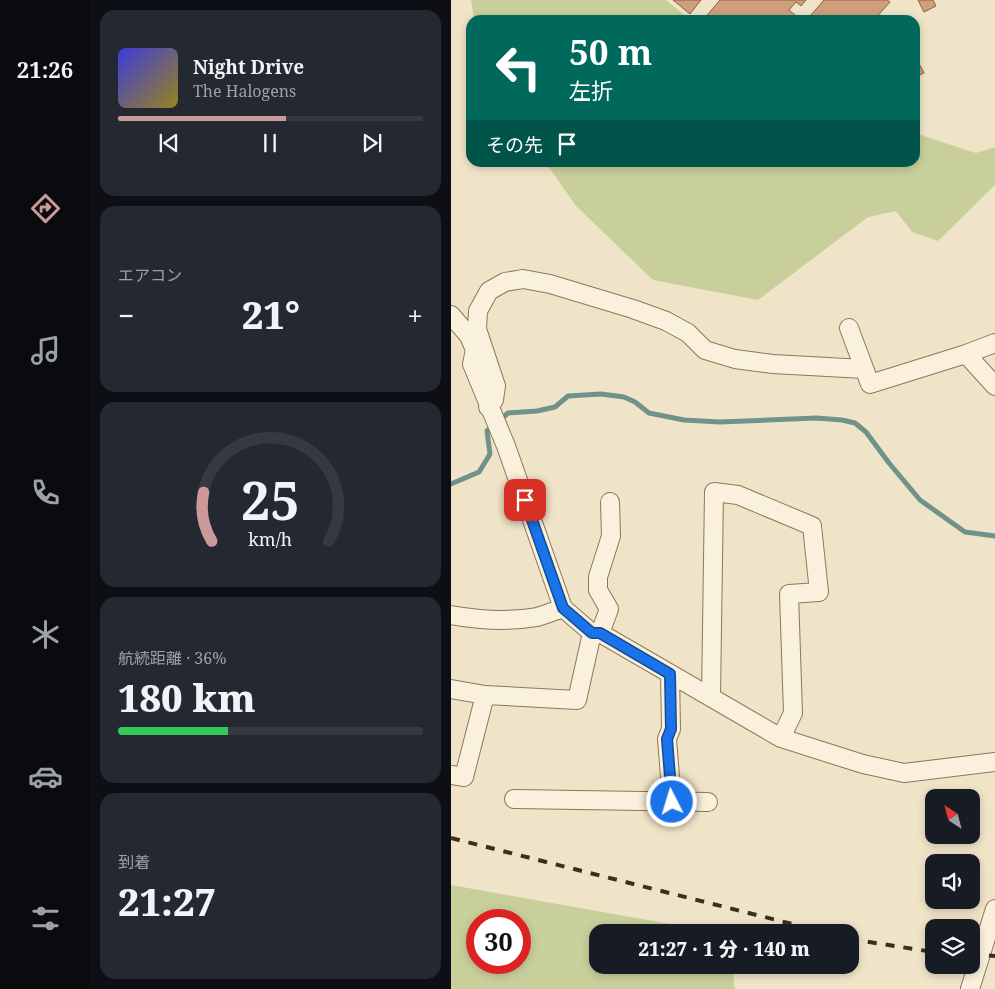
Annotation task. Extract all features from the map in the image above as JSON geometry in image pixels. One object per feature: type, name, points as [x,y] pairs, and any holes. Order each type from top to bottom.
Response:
[{"type":"street","points":[[864,369],[773,364],[735,359],[705,350],[688,333],[633,309],[550,284],[523,280],[505,282],[489,292],[478,310],[473,331],[475,350],[472,364],[505,446],[563,608],[596,633],[781,738],[863,764],[904,773],[995,762]]},
{"type":"street","points":[[451,314],[473,331]]},
{"type":"street","points":[[849,328],[870,384],[995,343]]},
{"type":"street","points":[[966,354],[995,386]]},
{"type":"street","points":[[711,697],[714,492],[738,495],[812,526],[819,592],[789,594],[793,713],[781,738]]},
{"type":"street","points":[[451,689],[485,695],[577,700],[596,633],[609,609],[598,590],[598,577],[611,536],[610,502]]},
{"type":"street","points":[[451,615],[511,620],[538,616],[563,608]]},
{"type":"street","points":[[670,674],[671,729],[667,739],[672,802]]},
{"type":"street","points":[[451,774],[464,777],[485,695]]},
{"type":"street","points":[[514,799],[708,802]]},
{"type":"street","points":[[970,989],[995,909]]},
{"type":"green space","points":[[471,0],[666,0],[684,15],[473,15]]},
{"type":"green space","points":[[920,135],[976,153],[995,147],[995,185],[938,241],[912,232],[896,211],[868,217],[758,300],[653,280],[576,206],[549,167],[920,167]]},
{"type":"green space","points":[[451,885],[670,924],[589,924],[589,974],[733,974],[736,989],[451,989]]},
{"type":"building","points":[[673,0],[701,0],[690,14]]},
{"type":"building","points":[[720,0],[806,0],[801,6],[796,2],[789,10],[795,15],[707,15]]},
{"type":"building","points":[[824,0],[887,0],[890,2],[878,15],[811,15]]},
{"type":"building","points":[[918,0],[933,0],[936,6],[924,12]]},
{"type":"building","points":[[920,65],[924,73],[920,75]]},
{"type":"waterway","points":[[451,484],[479,472],[490,454],[487,431],[508,413],[537,411],[555,407],[568,396],[601,394],[624,397],[635,402],[649,413],[684,420],[720,422],[816,418],[855,423],[866,432],[920,500],[965,532],[995,536]]},
{"type":"railway","points":[[451,838],[792,924]]},
{"type":"railway","points":[[859,940],[925,951]]},
{"type":"railway","points":[[980,955],[995,956]]},
{"type":"route","points":[[525,500],[563,608],[592,633],[600,633],[670,674],[671,729],[667,739],[672,802]]}]
